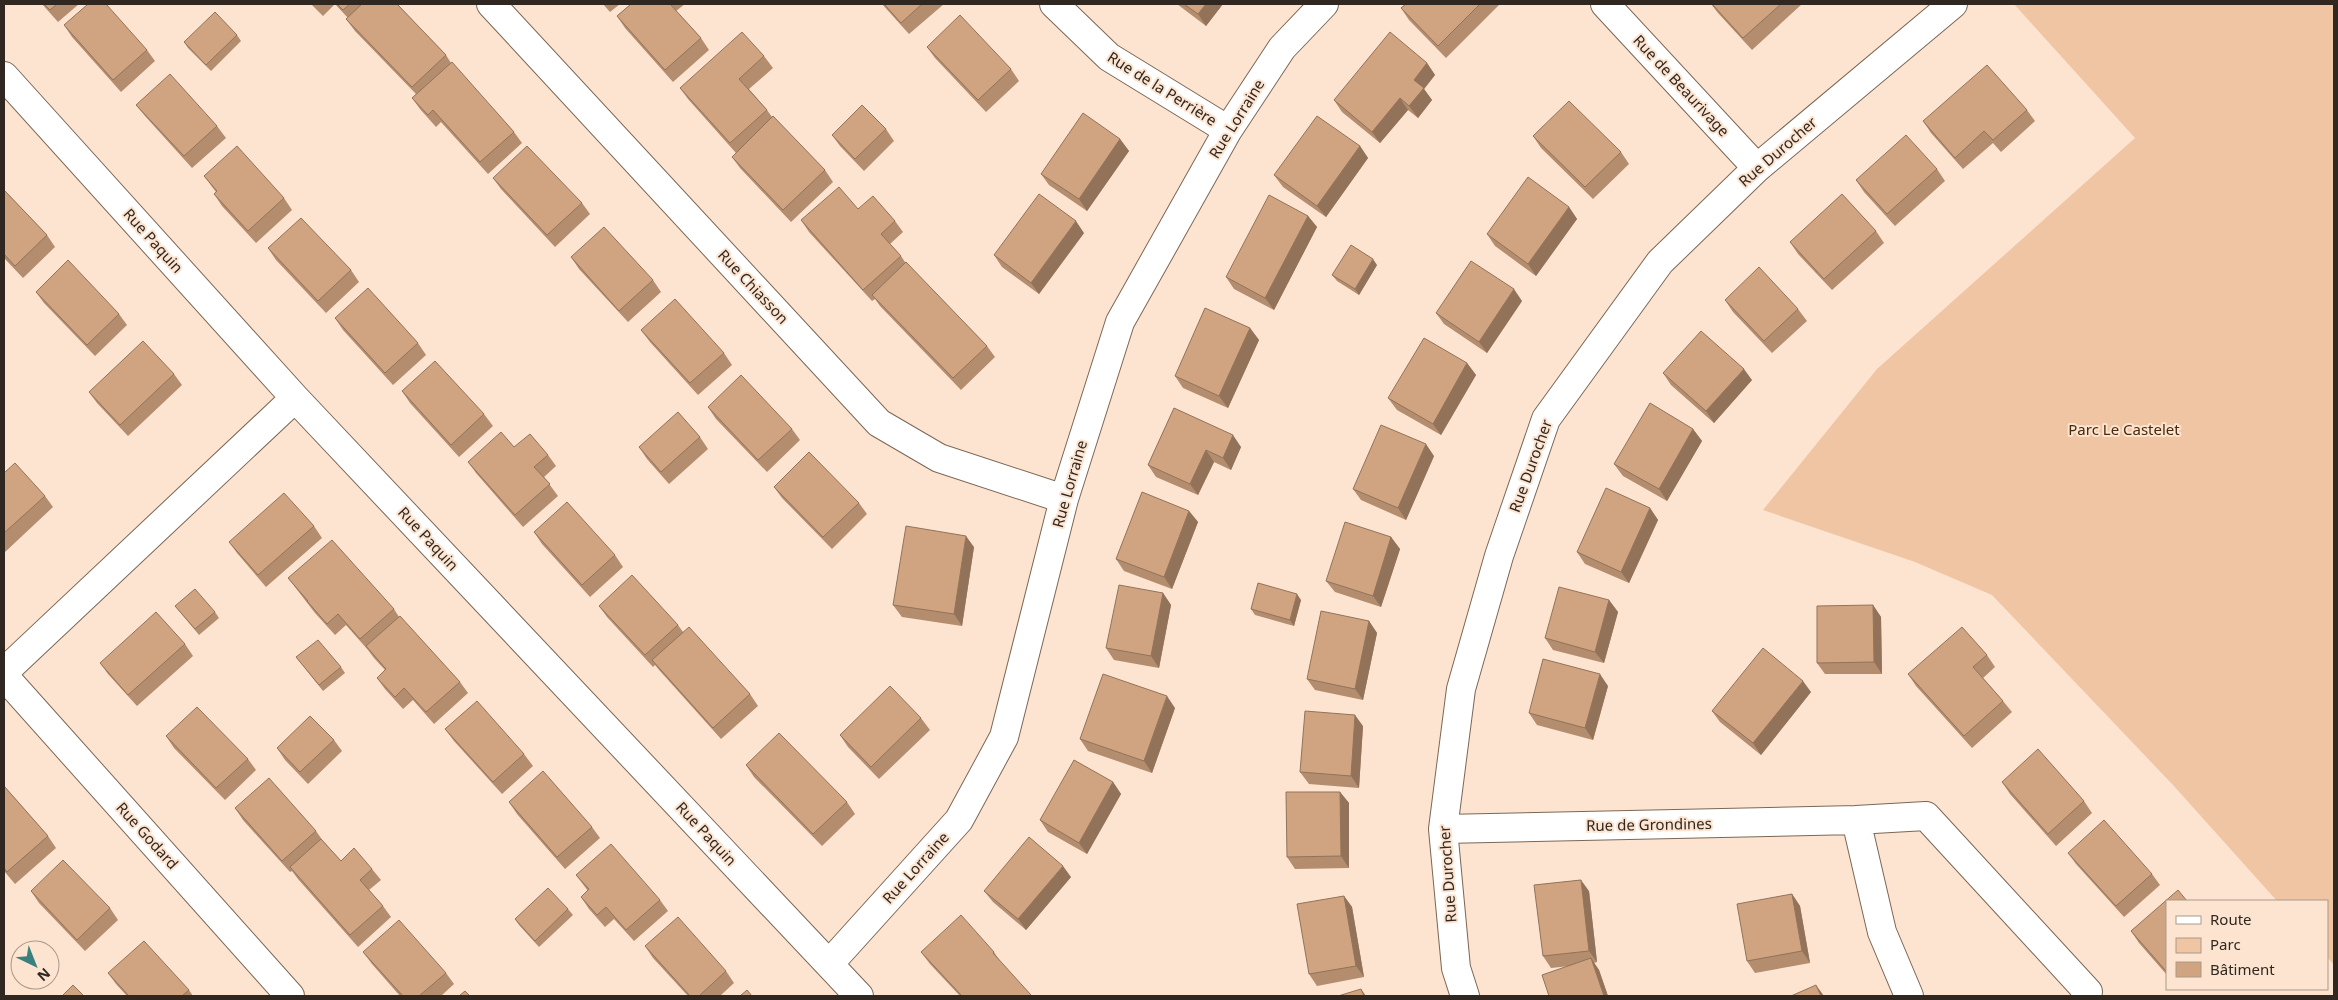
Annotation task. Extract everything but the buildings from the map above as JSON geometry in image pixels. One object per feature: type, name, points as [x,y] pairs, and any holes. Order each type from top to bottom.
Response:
[{"type":"street","name":"Rue Chiasson","points":[[491,4],[878,422],[939,458],[1064,499]]},
{"type":"street","name":"Rue de la Perrière","points":[[1054,4],[1109,57],[1228,130]]},
{"type":"street","name":"Rue Lorraine","points":[[829,964],[959,820],[1004,738],[1064,499],[1120,322],[1228,130],[1282,48],[1324,4]]},
{"type":"street","name":"Rue de Beaurivage","points":[[1605,4],[1758,168]]},
{"type":"street","name":"Rue Durocher","points":[[1465,996],[1456,968],[1443,829],[1461,689],[1499,556],[1546,419],[1660,262],[1758,168],[1953,4]]},
{"type":"street","name":"Rue Paquin","points":[[4,76],[295,398],[859,996]]},
{"type":"street","points":[[4,672],[295,398]]},
{"type":"street","name":"Rue Godard","points":[[4,676],[290,996]]},
{"type":"street","name":"Rue de Grondines","points":[[1443,829],[1856,820],[1926,816],[2088,992],[2085,996]]},
{"type":"street","points":[[1856,820],[1882,932],[1909,996]]},
{"type":"green space","name":"Parc Le Castelet","points":[[2014,4],[2334,4],[2334,965],[2328,958],[2328,900],[2276,900],[2173,785],[1992,595],[1915,562],[1763,510],[1877,369],[2135,138]]}]
